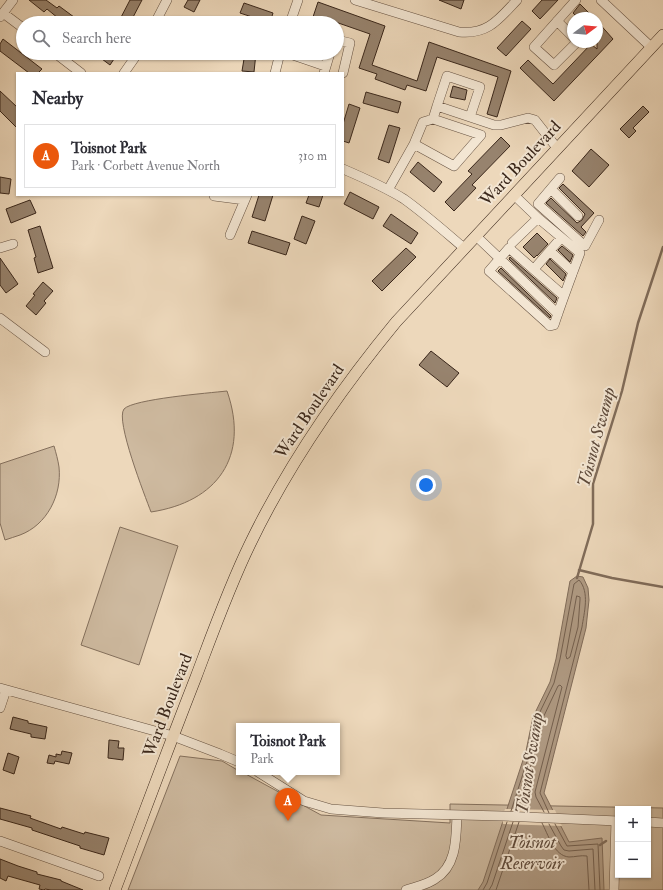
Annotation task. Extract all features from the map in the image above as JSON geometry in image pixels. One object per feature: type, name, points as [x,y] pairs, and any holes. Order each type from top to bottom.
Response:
[{"type":"main road","name":"Ward Boulevard","points":[[115,890],[236,574],[251,542],[291,468],[320,422],[372,351],[396,322],[663,35]]},
{"type":"street","points":[[13,0],[2,15],[16,24]]},
{"type":"street","points":[[159,16],[167,0]]},
{"type":"street","points":[[292,16],[298,0]]},
{"type":"street","points":[[355,0],[465,33],[480,31],[487,28],[517,0]]},
{"type":"street","points":[[571,48],[554,65],[534,47],[576,0]]},
{"type":"street","points":[[601,0],[651,47]]},
{"type":"street","points":[[557,21],[567,31]]},
{"type":"street","points":[[343,72],[350,43],[344,42]]},
{"type":"street","points":[[64,60],[80,72]]},
{"type":"street","points":[[125,72],[133,60]]},
{"type":"street","points":[[275,72],[278,60]]},
{"type":"street","points":[[304,60],[325,69]]},
{"type":"street","points":[[433,119],[447,76],[480,87],[470,117]]},
{"type":"street","points":[[437,106],[494,125],[501,125],[528,118],[535,120],[557,148]]},
{"type":"street","points":[[388,190],[414,144],[423,122],[433,119],[481,135],[454,166],[414,144]]},
{"type":"street","points":[[344,169],[388,190],[425,215],[464,248]]},
{"type":"street","points":[[560,178],[538,204],[582,250]]},
{"type":"street","points":[[551,189],[578,216]]},
{"type":"street","points":[[514,195],[561,238],[582,250]]},
{"type":"street","points":[[214,196],[246,198],[230,235]]},
{"type":"street","points":[[512,243],[538,218]]},
{"type":"street","points":[[564,296],[509,248],[490,271],[550,326],[554,325],[582,250],[599,220]]},
{"type":"street","points":[[476,236],[558,314]]},
{"type":"street","points":[[534,270],[561,238]]},
{"type":"street","points":[[0,248],[13,244]]},
{"type":"street","points":[[550,251],[573,272]]},
{"type":"street","points":[[0,318],[45,352]]},
{"type":"street","points":[[0,708],[3,689],[173,736],[236,761]]},
{"type":"street","points":[[263,775],[304,801],[331,809],[383,814],[502,816],[615,821]]},
{"type":"street","points":[[406,890],[435,879],[443,873],[454,853],[456,843],[457,815]]},
{"type":"street","points":[[651,822],[663,823]]},
{"type":"street","points":[[0,841],[99,876]]},
{"type":"street","points":[[614,890],[616,842]]},
{"type":"shaded area","points":[[227,391],[233,415],[234,436],[230,456],[222,472],[210,487],[194,498],[174,507],[151,512],[137,475],[127,442],[122,416],[124,409],[130,405],[156,399]]},
{"type":"shaded area","points":[[54,446],[59,464],[59,478],[58,488],[51,508],[38,524],[30,530],[5,540],[0,523],[0,464]]},
{"type":"shaded area","points":[[120,527],[178,546],[139,665],[81,645]]},
{"type":"shaded area","points":[[180,756],[222,761],[236,769],[236,775],[248,775],[321,815],[450,823],[450,804],[615,807],[615,878],[651,878],[651,808],[663,808],[663,890],[128,890]]},
{"type":"water","name":"Toisnot Reservoir","points":[[577,576],[583,577],[588,588],[589,600],[586,628],[544,793],[569,842],[602,838],[604,890],[478,890],[483,882],[526,751],[533,717],[550,682],[556,659],[570,581]]},
{"type":"pier","points":[[505,809],[555,810],[562,826],[503,824],[502,818]]},
{"type":"building","points":[[29,0],[46,0],[57,8],[59,6],[73,16],[56,16],[47,9],[44,12]]},
{"type":"building","points":[[130,0],[142,0],[134,16],[122,16]]},
{"type":"building","points":[[188,0],[200,0],[194,12],[184,7]]},
{"type":"building","points":[[439,0],[464,0],[461,9]]},
{"type":"building","points":[[542,0],[558,0],[540,19],[532,11]]},
{"type":"building","points":[[318,2],[385,26],[372,65],[417,81],[429,42],[511,71],[497,117],[487,114],[498,77],[437,57],[426,91],[407,85],[405,90],[375,79],[377,74],[359,68],[370,34],[344,25],[344,16],[313,16]]},
{"type":"building","points":[[244,3],[273,13],[272,16],[249,16],[240,13]]},
{"type":"building","points":[[580,4],[588,12],[574,12]]},
{"type":"building","points":[[522,21],[531,29],[506,56],[497,48]]},
{"type":"building","points":[[603,28],[613,39],[554,101],[520,68],[528,60],[553,84],[587,48],[603,48]]},
{"type":"building","points":[[3,39],[16,49],[16,60],[30,60],[42,69],[39,72],[28,72],[0,51],[0,44]]},
{"type":"building","points":[[103,60],[113,60],[110,65]]},
{"type":"building","points":[[244,60],[255,60],[254,72],[242,71]]},
{"type":"building","points":[[453,86],[467,90],[465,100],[450,97]]},
{"type":"building","points":[[0,91],[16,106],[16,127],[0,111]]},
{"type":"building","points":[[366,92],[401,102],[398,113],[363,103]]},
{"type":"building","points":[[349,104],[360,108],[349,143],[344,141],[344,121]]},
{"type":"building","points":[[643,106],[649,112],[633,128],[636,131],[629,138],[620,129]]},
{"type":"building","points":[[389,125],[400,128],[389,163],[378,159]]},
{"type":"building","points":[[501,137],[510,146],[472,185],[476,188],[454,211],[445,202],[472,174],[468,171]]},
{"type":"building","points":[[591,149],[609,165],[589,187],[572,171]]},
{"type":"building","points":[[418,162],[442,182],[434,192],[410,172]]},
{"type":"building","points":[[0,177],[11,179],[9,194],[0,193]]},
{"type":"building","points":[[563,184],[594,213],[581,227],[586,232],[583,236],[546,203],[551,198],[577,223],[582,220],[585,214],[559,188]]},
{"type":"building","points":[[350,192],[379,207],[373,219],[344,204]]},
{"type":"building","points":[[259,196],[273,196],[265,221],[252,217]]},
{"type":"building","points":[[309,196],[323,196],[319,207],[306,203]]},
{"type":"building","points":[[30,200],[36,213],[11,223],[6,209]]},
{"type":"building","points":[[391,214],[418,233],[411,244],[383,226]]},
{"type":"building","points":[[302,216],[315,221],[306,244],[294,239]]},
{"type":"building","points":[[40,226],[53,268],[38,273],[34,258],[36,257],[28,230]]},
{"type":"building","points":[[252,231],[290,243],[286,255],[248,243]]},
{"type":"building","points":[[537,233],[548,244],[534,258],[523,247]]},
{"type":"building","points":[[562,246],[573,255],[570,262],[558,250]]},
{"type":"building","points":[[406,248],[416,257],[382,291],[372,281]]},
{"type":"building","points":[[510,257],[557,298],[555,303],[509,259]]},
{"type":"building","points":[[0,258],[18,284],[6,293],[0,285]]},
{"type":"building","points":[[550,259],[566,274],[563,281],[546,264]]},
{"type":"building","points":[[501,268],[551,316],[550,318],[498,271]]},
{"type":"building","points":[[43,282],[53,291],[44,301],[46,303],[36,315],[26,306],[35,295],[33,294]]},
{"type":"building","points":[[431,351],[459,373],[447,387],[419,365]]},
{"type":"building","points":[[13,717],[28,721],[28,723],[47,727],[45,739],[31,737],[31,734],[10,729]]},
{"type":"building","points":[[109,740],[119,741],[118,748],[124,748],[123,760],[108,758]]},
{"type":"building","points":[[62,751],[72,753],[69,764],[55,761],[54,764],[47,763],[49,755],[56,757],[56,754],[61,755]]},
{"type":"building","points":[[8,753],[19,757],[14,774],[3,770]]},
{"type":"building","points":[[0,808],[31,816],[30,818],[61,829],[62,827],[84,834],[85,832],[109,838],[104,855],[80,848],[80,846],[32,830],[32,828],[0,819]]},
{"type":"building","points":[[0,859],[37,872],[37,874],[61,880],[83,890],[44,890],[39,889],[40,885],[8,876],[6,881],[0,878]]},
{"type":"waterway","name":"Toisnot Swamp","points":[[577,578],[593,524],[593,484],[622,391],[638,323],[663,247]]},
{"type":"waterway","points":[[579,570],[612,578],[663,587]]},
{"type":"waterway","points":[[600,845],[606,841]]},
{"type":"place","name":"Toisnot Park","points":[[288,821]]}]
